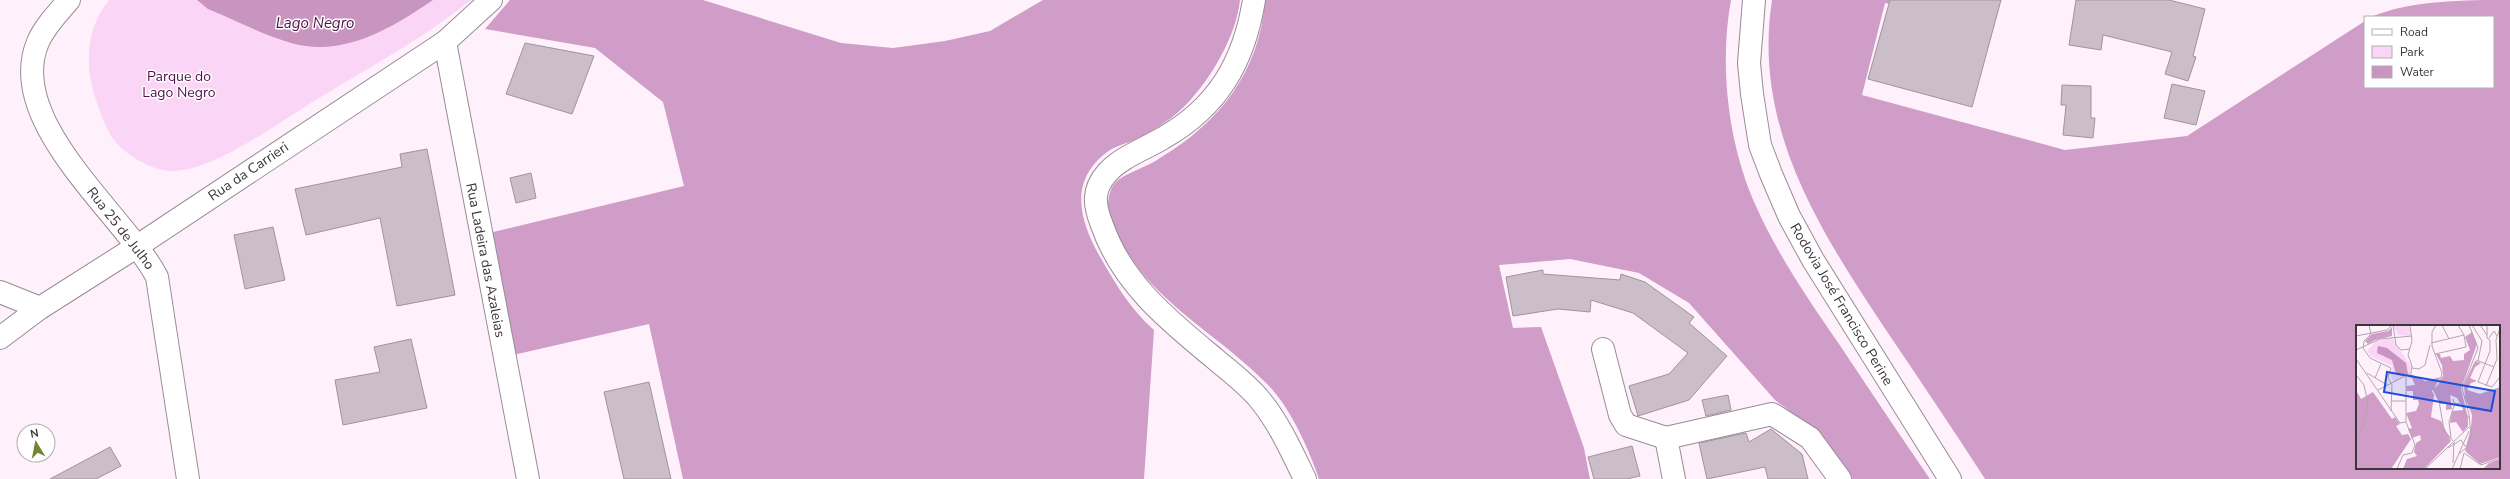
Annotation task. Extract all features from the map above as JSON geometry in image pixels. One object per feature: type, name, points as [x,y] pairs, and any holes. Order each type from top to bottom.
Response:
[{"type":"street","name":"Rua 25 de Julho","points":[[69,0],[44,32],[35,52],[33,67],[39,107],[62,151],[105,210],[147,258],[157,276],[188,479]]},
{"type":"street","name":"Rua da Carrieri","points":[[0,338],[40,308],[136,247],[445,42],[492,0]]},
{"type":"street","points":[[1254,0],[1241,52],[1228,78],[1211,100],[1195,117],[1177,130],[1122,161],[1108,172],[1098,185],[1094,201],[1106,237],[1137,288],[1164,316],[1260,399],[1276,422],[1305,479]]},
{"type":"street","name":"Rodovia José Francisco Perine","points":[[1754,0],[1749,63],[1752,94],[1760,145],[1771,174],[1789,216],[1813,260],[1950,479]]},
{"type":"street","name":"Rua Ladeira das Azaleias","points":[[445,42],[528,479]]},
{"type":"street","points":[[0,292],[40,308]]},
{"type":"street","points":[[1603,349],[1620,416],[1626,425],[1666,438],[1772,414],[1810,438],[1840,479]]},
{"type":"street","points":[[1666,438],[1674,479]]},
{"type":"green space","name":"Parque do Lago Negro","points":[[109,0],[471,0],[436,26],[380,62],[324,95],[250,142],[209,162],[190,169],[172,171],[155,168],[138,160],[122,149],[111,136],[101,114],[92,87],[89,47],[101,11]]},
{"type":"shaded area","points":[[510,0],[703,0],[841,43],[893,48],[945,41],[990,31],[1043,0],[1240,0],[1237,16],[1225,49],[1206,81],[1195,95],[1183,108],[1162,125],[1137,139],[1107,152],[1095,163],[1087,175],[1082,188],[1081,201],[1086,228],[1099,255],[1130,304],[1154,330],[1144,479],[683,479],[649,324],[513,355],[489,233],[684,186],[663,102],[595,48],[485,29]]},
{"type":"shaded area","points":[[1265,0],[1731,0],[1727,25],[1726,51],[1728,104],[1738,156],[1755,204],[1773,241],[1794,276],[1930,479],[1850,479],[1815,430],[1775,400],[1689,303],[1639,273],[1570,259],[1499,265],[1513,328],[1541,327],[1584,448],[1590,479],[1319,479],[1304,441],[1283,403],[1266,383],[1247,365],[1185,315],[1147,279],[1131,258],[1118,235],[1108,205],[1110,191],[1118,180],[1155,161],[1182,144],[1218,111],[1233,92],[1245,72],[1255,50],[1262,26]]},
{"type":"shaded area","points":[[1772,0],[1910,0],[1908,8],[1885,3],[1862,95],[2065,150],[2187,136],[2364,22],[2364,88],[2494,88],[2494,16],[2374,16],[2387,11],[2420,4],[2474,0],[2510,0],[2510,479],[1985,479],[1840,259],[1798,178],[1783,136],[1772,93],[1769,47]]},
{"type":"water","name":"Lago Negro","points":[[197,0],[433,0],[401,21],[366,38],[329,47],[310,47],[281,40],[260,32],[208,9]]},
{"type":"building","points":[[1890,0],[2001,0],[1972,107],[1868,79]]},
{"type":"building","points":[[2076,0],[2169,0],[2205,9],[2193,56],[2196,57],[2188,81],[2165,74],[2172,52],[2103,35],[2101,50],[2069,45]]},
{"type":"building","points":[[525,43],[594,56],[572,114],[506,94]]},
{"type":"building","points":[[2172,84],[2205,91],[2196,125],[2164,118]]},
{"type":"building","points":[[2062,85],[2091,86],[2091,118],[2095,118],[2093,138],[2063,135],[2066,105],[2061,105]]},
{"type":"building","points":[[427,149],[455,295],[397,306],[380,218],[306,235],[295,189],[402,167],[400,154]]},
{"type":"building","points":[[531,173],[536,198],[516,203],[510,178]]},
{"type":"building","points":[[273,227],[285,280],[245,289],[234,235]]},
{"type":"building","points":[[1543,270],[1543,274],[1620,280],[1621,274],[1645,282],[1694,317],[1689,323],[1727,356],[1689,400],[1638,416],[1629,386],[1669,374],[1688,353],[1633,313],[1591,300],[1590,312],[1558,309],[1513,316],[1506,277]]},
{"type":"building","points":[[411,339],[427,408],[343,425],[335,380],[380,372],[374,347]]},
{"type":"building","points":[[649,382],[671,479],[624,479],[604,392]]},
{"type":"building","points":[[1728,395],[1731,410],[1706,416],[1702,400]]},
{"type":"building","points":[[1771,429],[1802,454],[1808,479],[1768,479],[1765,467],[1707,479],[1699,443],[1746,433],[1749,442]]},
{"type":"building","points":[[1632,446],[1640,476],[1627,479],[1594,479],[1588,457]]},
{"type":"building","points":[[110,447],[121,466],[96,479],[50,479]]}]
